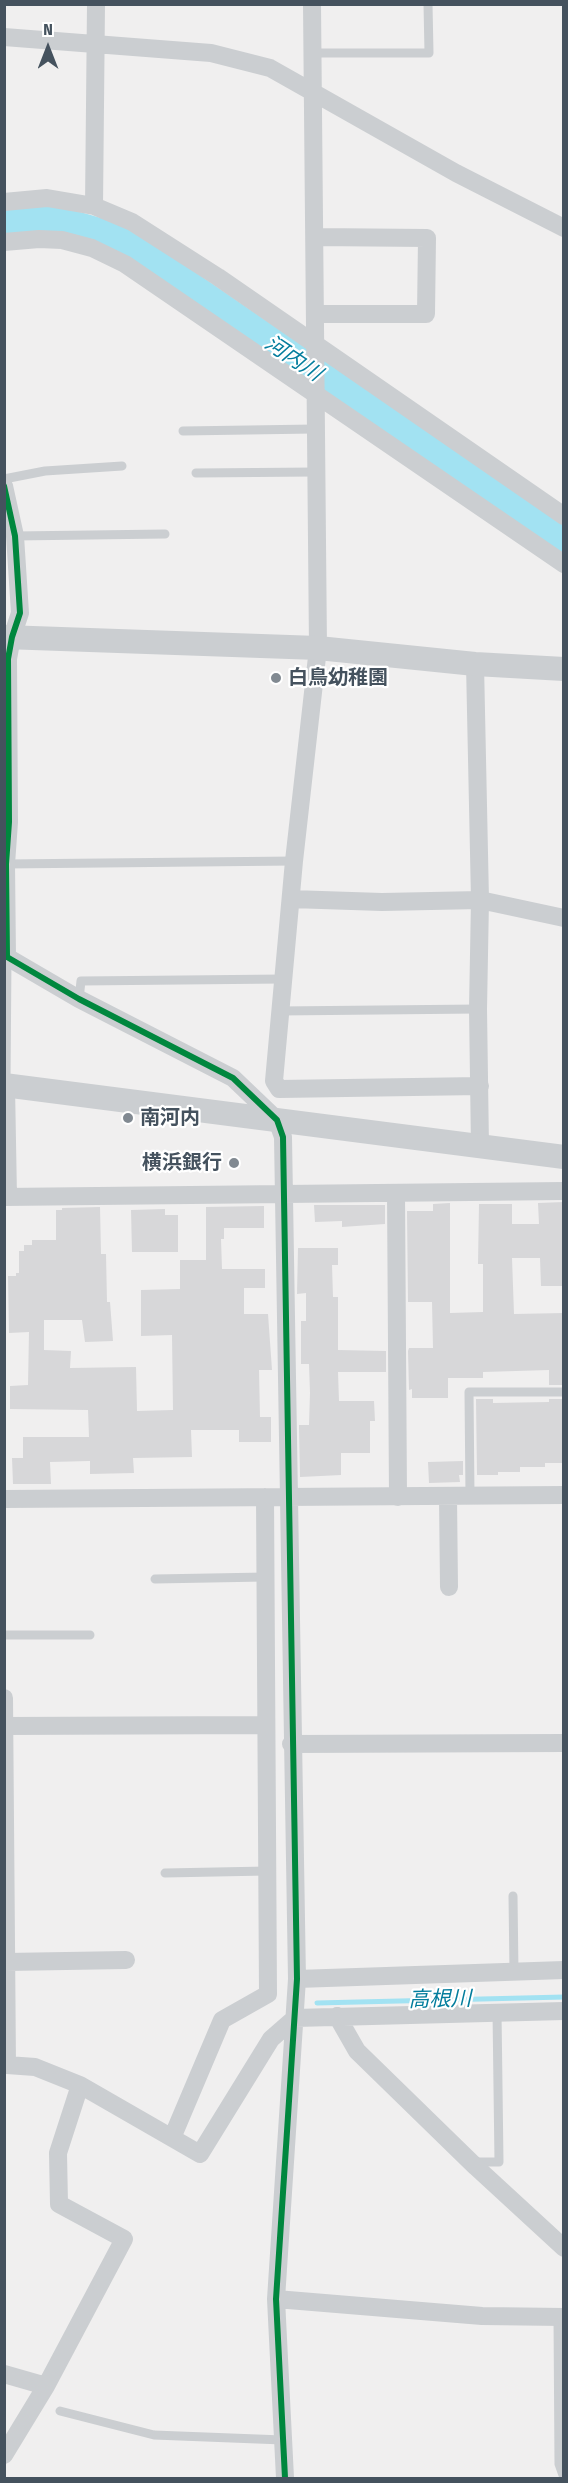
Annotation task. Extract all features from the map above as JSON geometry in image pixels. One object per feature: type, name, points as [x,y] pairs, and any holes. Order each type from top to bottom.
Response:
[{"type":"street","points":[[94,206],[96,4]]},
{"type":"street","points":[[312,4],[318,648],[294,861],[274,1081],[279,1089],[480,1086]]},
{"type":"street","points":[[4,37],[211,53],[270,68],[456,173],[564,228]]},
{"type":"street","points":[[4,202],[47,198],[94,206],[132,222],[564,516]]},
{"type":"street","points":[[315,237],[427,238],[426,314],[315,314]]},
{"type":"street","points":[[4,242],[62,240],[111,256],[564,564]]},
{"type":"street","points":[[5,487],[15,536],[20,614],[8,637],[5,931],[7,957],[79,999],[233,1078],[277,1120],[283,1137],[291,1744],[297,1979],[276,2299],[285,2478]]},
{"type":"street","points":[[8,637],[318,648],[475,664],[564,669]]},
{"type":"street","points":[[475,664],[480,900],[478,1009],[480,1147]]},
{"type":"street","points":[[291,899],[382,902],[480,900],[564,918]]},
{"type":"street","points":[[564,1156],[5,1085],[6,1197],[564,1191]]},
{"type":"street","points":[[396,1193],[398,1497]]},
{"type":"street","points":[[4,1499],[564,1495]]},
{"type":"street","points":[[172,2138],[222,2020],[268,1994],[265,1497]]},
{"type":"street","points":[[448,1497],[449,1587]]},
{"type":"street","points":[[4,1698],[6,2065],[35,2067],[80,2085],[200,2154],[271,2039],[295,2018],[564,2011]]},
{"type":"street","points":[[5,1726],[266,1725]]},
{"type":"street","points":[[291,1744],[564,1743]]},
{"type":"street","points":[[6,1962],[126,1960]]},
{"type":"street","points":[[297,1979],[564,1970]]},
{"type":"street","points":[[337,2016],[357,2051],[471,2162],[564,2247]]},
{"type":"street","points":[[4,2455],[46,2386],[124,2239],[58,2204],[58,2153],[80,2085]]},
{"type":"street","points":[[276,2299],[482,2316],[561,2317]]},
{"type":"street","points":[[4,2374],[46,2386]]},
{"type":"lane","points":[[313,53],[429,53],[428,4]]},
{"type":"lane","points":[[183,431],[315,429]]},
{"type":"lane","points":[[5,487],[45,471],[122,466]]},
{"type":"lane","points":[[196,473],[315,472]]},
{"type":"lane","points":[[15,536],[165,534]]},
{"type":"lane","points":[[6,864],[294,861]]},
{"type":"lane","points":[[5,1085],[7,957]]},
{"type":"lane","points":[[79,999],[81,981],[283,979]]},
{"type":"lane","points":[[280,1011],[478,1009]]},
{"type":"lane","points":[[470,1496],[469,1392],[564,1392]]},
{"type":"lane","points":[[155,1579],[265,1577]]},
{"type":"lane","points":[[4,1635],[90,1635]]},
{"type":"lane","points":[[165,1873],[267,1871]]},
{"type":"lane","points":[[513,1896],[514,1972]]},
{"type":"lane","points":[[471,2162],[499,2162],[497,2012]]},
{"type":"lane","points":[[561,2317],[559,2464],[564,2478]]},
{"type":"lane","points":[[60,2411],[154,2435],[283,2440]]},
{"type":"building","points":[[564,1202],[564,1286],[541,1286],[540,1258],[512,1258],[514,1314],[564,1313],[564,1385],[549,1385],[549,1370],[483,1372],[483,1378],[448,1378],[448,1398],[412,1398],[412,1389],[409,1390],[408,1351],[409,1348],[433,1348],[432,1302],[408,1302],[407,1211],[433,1211],[433,1204],[450,1203],[450,1313],[483,1312],[483,1264],[478,1264],[479,1204],[512,1204],[512,1224],[539,1224],[538,1203]]},
{"type":"building","points":[[314,1205],[385,1205],[385,1224],[342,1227],[342,1221],[315,1222]]},
{"type":"building","points":[[264,1206],[264,1228],[224,1228],[224,1239],[221,1239],[222,1269],[265,1269],[265,1288],[244,1288],[244,1314],[268,1314],[272,1370],[259,1370],[260,1417],[271,1417],[271,1442],[239,1442],[239,1430],[191,1430],[192,1457],[133,1458],[134,1473],[90,1474],[90,1461],[50,1462],[51,1484],[13,1484],[12,1458],[23,1458],[23,1437],[89,1437],[88,1410],[10,1409],[10,1386],[28,1385],[29,1332],[9,1333],[8,1276],[16,1276],[16,1273],[19,1273],[19,1251],[24,1251],[24,1245],[32,1245],[32,1240],[56,1240],[56,1210],[100,1207],[101,1254],[106,1254],[107,1302],[110,1302],[113,1341],[85,1342],[82,1320],[44,1320],[44,1350],[71,1351],[70,1368],[136,1367],[137,1411],[173,1410],[172,1335],[141,1336],[141,1290],[180,1289],[180,1260],[206,1260],[206,1207]]},
{"type":"building","points":[[165,1209],[165,1215],[178,1215],[178,1252],[132,1252],[131,1210]]},
{"type":"building","points":[[298,1248],[338,1248],[338,1265],[332,1265],[333,1297],[338,1297],[338,1350],[386,1351],[386,1372],[338,1372],[339,1401],[374,1401],[375,1421],[370,1421],[370,1453],[341,1453],[341,1475],[300,1477],[299,1425],[309,1425],[310,1393],[309,1364],[301,1364],[301,1321],[306,1321],[306,1293],[297,1294]]},
{"type":"building","points":[[476,1399],[493,1399],[493,1403],[549,1402],[549,1399],[564,1399],[564,1463],[545,1463],[545,1467],[520,1467],[520,1472],[477,1475]]},
{"type":"building","points":[[463,1461],[463,1475],[459,1475],[460,1482],[429,1483],[428,1462]]},
{"type":"waterway","name":"河内川","points":[[4,220],[18,219],[68,225],[120,240],[564,544]]},
{"type":"waterway","name":"高根川","points":[[317,2003],[564,1997]]},
{"type":"cycle path","points":[[4,486],[15,536],[20,613],[8,659],[7,957],[79,999],[233,1078],[277,1120],[283,1137],[297,1979],[276,2299],[285,2478]]},
{"type":"place","name":"白鳥幼稚園","points":[[276,678]]},
{"type":"place","name":"南河内","points":[[128,1118]]},
{"type":"place","name":"横浜銀行","points":[[234,1163]]}]
